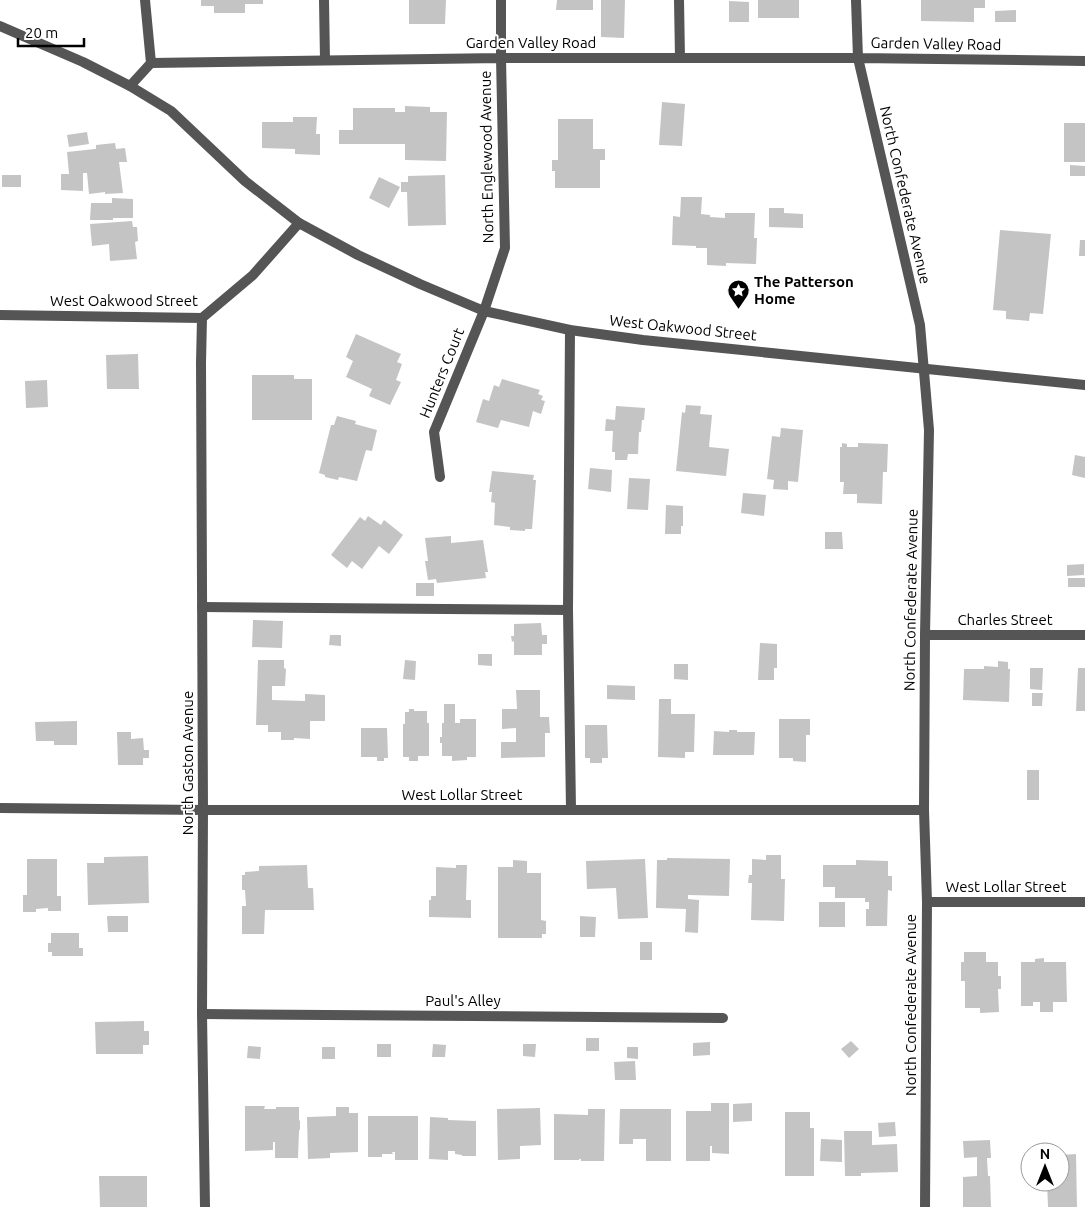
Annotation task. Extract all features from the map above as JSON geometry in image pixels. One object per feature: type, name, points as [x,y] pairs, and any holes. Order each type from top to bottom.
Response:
[{"type":"street","points":[[0,26],[83,62],[130,86],[151,63],[145,0]]},
{"type":"street","points":[[324,0],[325,60]]},
{"type":"street","name":"North Englewood Avenue","points":[[484,311],[505,248],[501,0]]},
{"type":"street","points":[[679,0],[680,58]]},
{"type":"street","name":"North Confederate Avenue","points":[[856,0],[858,58],[920,325],[929,430],[924,810],[927,902],[925,1207]]},
{"type":"street","name":"Garden Valley Road","points":[[151,63],[501,58],[858,58],[1085,61]]},
{"type":"street","name":"West Oakwood Street","points":[[130,86],[171,111],[245,181],[299,222],[358,255],[484,311],[570,330],[643,340],[1085,385]]},
{"type":"street","name":"West Oakwood Street","points":[[0,315],[202,318],[253,275],[299,222]]},
{"type":"street","name":"Hunters Court","points":[[440,477],[434,432],[484,311]]},
{"type":"street","name":"North Gaston Avenue","points":[[202,318],[202,1014],[205,1207]]},
{"type":"street","points":[[570,330],[568,610],[571,810]]},
{"type":"street","points":[[202,607],[568,610]]},
{"type":"street","name":"Charles Street","points":[[925,635],[1085,635]]},
{"type":"street","name":"West Lollar Street","points":[[0,808],[203,810],[924,810]]},
{"type":"street","name":"West Lollar Street","points":[[927,902],[1085,902]]},
{"type":"street","name":"Paul's Alley","points":[[202,1014],[723,1018]]},
{"type":"building","points":[[201,0],[263,0],[263,4],[245,4],[245,13],[214,13],[214,6],[201,6]]},
{"type":"building","points":[[409,0],[446,0],[445,24],[409,24]]},
{"type":"building","points":[[557,0],[593,0],[593,10],[556,10]]},
{"type":"building","points":[[601,0],[625,0],[624,38],[601,37]]},
{"type":"building","points":[[758,0],[799,0],[799,18],[758,18]]},
{"type":"building","points":[[921,0],[985,0],[985,8],[974,8],[974,22],[921,21]]},
{"type":"building","points":[[729,1],[749,2],[749,22],[729,22]]},
{"type":"building","points":[[1016,10],[1016,22],[995,22],[995,11]]},
{"type":"building","points":[[662,102],[685,104],[682,146],[659,145]]},
{"type":"building","points":[[405,106],[430,107],[430,112],[447,112],[446,161],[405,160],[405,144],[339,144],[339,130],[353,130],[353,108],[395,108],[395,112],[405,112]]},
{"type":"building","points":[[293,117],[317,117],[316,134],[320,134],[320,155],[295,154],[295,149],[262,148],[262,122],[293,122]]},
{"type":"building","points":[[558,119],[593,119],[593,149],[605,149],[605,160],[600,160],[600,188],[555,188],[555,171],[552,171],[552,160],[558,160]]},
{"type":"building","points":[[1064,123],[1085,123],[1085,162],[1064,162]]},
{"type":"building","points":[[87,132],[89,144],[69,147],[67,135]]},
{"type":"building","points":[[115,143],[116,149],[125,148],[127,162],[119,162],[123,193],[105,194],[105,192],[89,194],[87,173],[83,173],[83,191],[61,190],[61,174],[69,174],[67,152],[96,149],[96,145]]},
{"type":"building","points":[[1070,165],[1085,166],[1085,176],[1070,176]]},
{"type":"building","points":[[2,175],[21,175],[21,187],[2,187]]},
{"type":"building","points":[[445,175],[446,225],[408,226],[407,192],[401,192],[401,182],[408,182],[408,176]]},
{"type":"building","points":[[379,177],[400,187],[389,208],[369,198]]},
{"type":"building","points":[[681,197],[702,197],[701,214],[710,215],[710,217],[725,218],[725,213],[755,213],[754,238],[757,238],[756,264],[726,263],[726,266],[707,265],[707,248],[672,245],[673,216],[680,217]]},
{"type":"building","points":[[112,198],[133,199],[133,218],[90,220],[91,203],[112,203]]},
{"type":"building","points":[[769,208],[784,208],[784,213],[803,214],[803,228],[769,227]]},
{"type":"building","points":[[132,221],[133,227],[137,227],[138,241],[135,242],[137,259],[110,261],[109,244],[92,246],[90,224]]},
{"type":"building","points":[[1000,230],[1051,234],[1043,314],[1030,313],[1029,321],[1006,319],[1006,311],[993,310]]},
{"type":"building","points":[[1080,240],[1085,240],[1085,256],[1079,256]]},
{"type":"building","points":[[356,334],[401,354],[397,362],[402,364],[396,380],[401,382],[390,405],[369,396],[372,389],[346,377],[353,361],[346,357]]},
{"type":"building","points":[[138,354],[139,389],[107,389],[106,355]]},
{"type":"building","points":[[252,375],[294,375],[294,379],[312,379],[312,420],[252,420]]},
{"type":"building","points":[[502,379],[540,390],[538,394],[543,396],[541,400],[545,401],[541,414],[533,411],[529,427],[501,420],[498,428],[476,422],[483,399],[489,401],[494,385],[499,387]]},
{"type":"building","points":[[47,380],[48,407],[26,408],[25,381]]},
{"type":"building","points":[[686,405],[701,406],[700,414],[712,415],[709,447],[729,449],[726,476],[676,471],[682,412],[685,413]]},
{"type":"building","points":[[616,406],[645,408],[641,432],[639,432],[638,454],[628,454],[627,460],[615,460],[615,452],[612,452],[613,431],[605,431],[606,419],[615,420]]},
{"type":"building","points":[[337,416],[356,421],[355,424],[377,430],[372,451],[366,450],[357,481],[339,477],[338,480],[325,477],[325,475],[319,473],[331,425],[334,425]]},
{"type":"building","points":[[781,428],[803,430],[798,482],[788,481],[788,490],[773,489],[774,480],[767,479],[772,436],[780,437]]},
{"type":"building","points":[[842,443],[847,444],[847,447],[858,447],[858,443],[888,444],[887,472],[883,472],[882,504],[857,503],[857,494],[843,494],[844,482],[840,482],[840,447],[842,447]]},
{"type":"building","points":[[1075,455],[1085,457],[1085,478],[1072,475]]},
{"type":"building","points":[[590,468],[612,470],[611,492],[588,489]]},
{"type":"building","points":[[492,471],[534,475],[533,480],[536,480],[532,529],[525,529],[525,531],[510,530],[510,527],[494,525],[495,503],[491,502],[492,492],[489,492]]},
{"type":"building","points":[[629,478],[650,479],[648,510],[627,509]]},
{"type":"building","points":[[743,493],[766,495],[764,516],[741,513]]},
{"type":"building","points":[[666,505],[683,506],[681,534],[665,534]]},
{"type":"building","points":[[368,516],[381,525],[384,520],[403,535],[389,554],[379,546],[362,569],[352,561],[347,568],[331,555],[360,517],[365,521]]},
{"type":"building","points":[[825,532],[842,532],[843,549],[825,549]]},
{"type":"building","points":[[451,536],[451,543],[483,540],[488,572],[485,572],[486,578],[437,583],[436,579],[428,580],[425,561],[428,561],[425,538]]},
{"type":"building","points":[[1084,564],[1084,575],[1067,576],[1067,565]]},
{"type":"building","points":[[1068,578],[1085,578],[1085,587],[1068,587]]},
{"type":"building","points":[[416,583],[434,583],[434,596],[416,596]]},
{"type":"building","points":[[253,620],[283,621],[282,648],[252,647]]},
{"type":"building","points":[[541,623],[542,635],[547,635],[547,644],[542,644],[542,655],[514,655],[514,641],[512,642],[511,636],[514,636],[514,624]]},
{"type":"building","points":[[330,635],[341,635],[341,646],[329,645]]},
{"type":"building","points":[[760,643],[777,644],[777,668],[774,668],[774,680],[758,680]]},
{"type":"building","points":[[478,654],[492,654],[492,666],[478,665]]},
{"type":"building","points":[[258,660],[284,660],[284,668],[286,669],[285,686],[272,686],[272,700],[305,701],[305,694],[325,695],[325,721],[310,721],[310,739],[294,738],[294,740],[281,740],[281,732],[268,732],[268,725],[256,725]]},
{"type":"building","points":[[405,660],[416,661],[415,680],[403,679]]},
{"type":"building","points":[[998,661],[1008,662],[1008,669],[1010,669],[1009,702],[963,700],[964,669],[984,669],[984,666],[998,667]]},
{"type":"building","points":[[674,664],[688,664],[688,680],[674,679]]},
{"type":"building","points":[[1030,668],[1043,668],[1042,690],[1030,689]]},
{"type":"building","points":[[1078,668],[1085,668],[1085,711],[1076,711]]},
{"type":"building","points":[[607,685],[635,686],[635,700],[607,699]]},
{"type":"building","points":[[516,690],[540,690],[540,717],[549,717],[550,733],[545,733],[545,757],[501,758],[501,742],[516,742],[516,728],[502,729],[502,709],[517,709]]},
{"type":"building","points":[[1032,693],[1043,693],[1042,706],[1032,706]]},
{"type":"building","points":[[659,699],[671,699],[671,714],[695,714],[694,752],[685,752],[685,758],[658,757]]},
{"type":"building","points":[[444,704],[455,704],[455,723],[460,723],[460,719],[476,719],[476,757],[452,761],[452,756],[442,756],[440,737],[442,737],[442,723],[444,723]]},
{"type":"building","points":[[409,709],[427,711],[429,756],[418,756],[418,761],[409,761],[409,757],[403,757],[403,724],[405,724],[405,712],[409,712]]},
{"type":"building","points":[[779,719],[810,719],[810,735],[806,735],[806,762],[793,761],[793,758],[779,758]]},
{"type":"building","points":[[77,721],[77,745],[54,745],[54,741],[36,741],[35,722]]},
{"type":"building","points":[[585,725],[607,725],[608,758],[602,758],[602,763],[590,763],[590,758],[585,758]]},
{"type":"building","points":[[361,728],[387,728],[388,758],[384,758],[384,761],[377,761],[377,757],[361,757]]},
{"type":"building","points":[[729,730],[755,732],[754,755],[713,755],[714,731],[729,732]]},
{"type":"building","points":[[117,732],[131,732],[131,739],[143,738],[144,750],[149,750],[149,758],[143,758],[143,765],[118,765]]},
{"type":"building","points":[[1027,770],[1039,770],[1039,800],[1027,800]]},
{"type":"building","points":[[766,855],[781,855],[781,879],[785,879],[784,921],[751,920],[752,883],[748,883],[749,875],[752,875],[752,859],[766,860]]},
{"type":"building","points":[[148,856],[149,903],[88,905],[87,863],[104,863],[104,857]]},
{"type":"building","points":[[667,858],[730,859],[729,896],[688,895],[688,899],[699,900],[698,933],[685,932],[686,909],[656,908],[657,860],[667,860]]},
{"type":"building","points":[[27,859],[57,859],[57,896],[61,896],[61,911],[48,911],[48,908],[36,909],[36,912],[23,912],[23,895],[27,895]]},
{"type":"building","points":[[645,859],[648,918],[618,919],[616,888],[587,889],[586,861]]},
{"type":"building","points":[[513,860],[527,861],[527,873],[541,873],[541,920],[546,921],[546,934],[542,934],[542,938],[498,938],[498,867],[513,867]]},
{"type":"building","points":[[856,860],[888,861],[888,876],[892,876],[892,891],[888,890],[887,926],[866,926],[866,909],[869,909],[869,902],[865,902],[865,898],[835,898],[835,887],[823,887],[823,865],[856,865]]},
{"type":"building","points":[[307,865],[308,888],[313,888],[314,910],[265,910],[264,934],[242,934],[242,906],[246,906],[245,890],[242,890],[242,875],[245,875],[245,872],[259,871],[259,866]]},
{"type":"building","points":[[456,865],[467,865],[466,900],[471,900],[471,918],[429,917],[429,900],[431,900],[431,896],[436,896],[436,867],[456,868]]},
{"type":"building","points":[[819,902],[845,902],[845,927],[819,927]]},
{"type":"building","points":[[107,916],[128,916],[128,932],[108,932]]},
{"type":"building","points":[[580,916],[596,917],[595,937],[580,937]]},
{"type":"building","points":[[51,933],[79,933],[79,948],[83,948],[83,956],[52,956],[52,952],[48,952],[48,943],[51,943]]},
{"type":"building","points":[[640,942],[652,942],[652,960],[640,960]]},
{"type":"building","points":[[964,952],[986,952],[986,962],[998,962],[998,976],[1001,976],[1001,989],[998,989],[999,1012],[980,1013],[980,1008],[965,1008],[965,981],[961,981],[961,962],[964,962]]},
{"type":"building","points":[[1044,958],[1044,962],[1066,962],[1067,1002],[1053,1002],[1053,1012],[1040,1012],[1040,1002],[1033,1002],[1033,1006],[1021,1006],[1021,962],[1035,962],[1035,959]]},
{"type":"building","points":[[144,1021],[144,1031],[149,1031],[149,1045],[143,1045],[143,1054],[96,1054],[95,1022]]},
{"type":"building","points":[[586,1038],[599,1038],[599,1051],[586,1051]]},
{"type":"building","points":[[851,1041],[859,1049],[849,1058],[841,1049]]},
{"type":"building","points":[[710,1042],[710,1055],[693,1056],[693,1043]]},
{"type":"building","points":[[377,1044],[391,1044],[391,1057],[377,1057]]},
{"type":"building","points":[[433,1044],[446,1045],[445,1057],[432,1057]]},
{"type":"building","points":[[523,1044],[536,1044],[535,1057],[523,1056]]},
{"type":"building","points":[[248,1046],[261,1047],[260,1059],[247,1058]]},
{"type":"building","points":[[322,1047],[335,1047],[335,1059],[322,1059]]},
{"type":"building","points":[[627,1047],[638,1047],[638,1059],[627,1058]]},
{"type":"building","points":[[635,1061],[636,1080],[615,1080],[614,1062]]},
{"type":"building","points":[[711,1103],[729,1103],[729,1154],[712,1153],[712,1146],[710,1146],[710,1161],[686,1161],[686,1111],[711,1111]]},
{"type":"building","points":[[752,1103],[752,1121],[733,1122],[733,1104]]},
{"type":"building","points":[[245,1106],[265,1106],[264,1109],[299,1107],[298,1158],[275,1158],[275,1142],[273,1142],[273,1150],[245,1151]]},
{"type":"building","points":[[336,1107],[349,1107],[349,1113],[358,1113],[358,1152],[330,1153],[330,1158],[308,1159],[307,1117],[336,1116]]},
{"type":"building","points":[[540,1108],[541,1145],[520,1146],[520,1159],[498,1160],[497,1109]]},
{"type":"building","points":[[588,1109],[605,1109],[604,1161],[581,1161],[581,1159],[554,1160],[554,1114],[588,1115]]},
{"type":"building","points":[[620,1109],[671,1109],[671,1161],[646,1161],[646,1139],[633,1139],[633,1144],[619,1144]]},
{"type":"building","points":[[785,1112],[810,1112],[810,1128],[814,1128],[814,1176],[785,1176]]},
{"type":"building","points":[[368,1116],[418,1116],[418,1160],[395,1160],[395,1152],[392,1152],[393,1154],[382,1154],[382,1157],[368,1157]]},
{"type":"building","points":[[430,1117],[476,1121],[476,1156],[462,1156],[455,1154],[455,1151],[448,1151],[448,1160],[429,1159]]},
{"type":"building","points":[[895,1122],[896,1136],[879,1137],[878,1123]]},
{"type":"building","points":[[844,1131],[872,1131],[872,1145],[897,1144],[898,1172],[861,1173],[861,1176],[845,1176]]},
{"type":"building","points":[[821,1139],[842,1140],[842,1162],[820,1161]]},
{"type":"building","points":[[990,1140],[991,1158],[987,1158],[988,1176],[990,1176],[991,1207],[963,1207],[963,1177],[977,1176],[977,1157],[964,1158],[963,1141]]},
{"type":"building","points":[[1070,1154],[1076,1154],[1077,1207],[1048,1207],[1047,1192],[1070,1192]]},
{"type":"building","points":[[99,1176],[147,1176],[147,1207],[100,1207]]},
{"type":"place","name":"The Patterson Home","points":[[738,310]]}]
